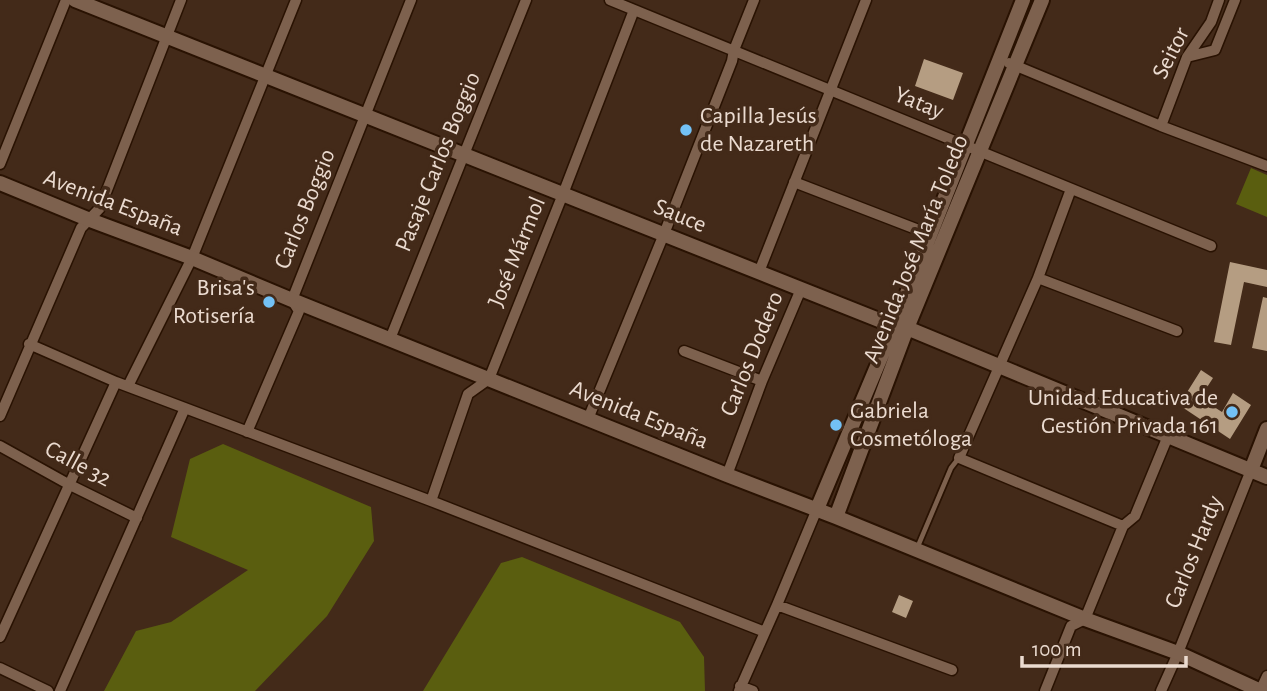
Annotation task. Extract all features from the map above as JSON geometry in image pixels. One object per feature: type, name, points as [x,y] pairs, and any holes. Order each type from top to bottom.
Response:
[{"type":"main road","name":"Sauce","points":[[75,0],[1000,366],[1267,477]]},
{"type":"main road","name":"Avenida José María Toledo","points":[[836,517],[901,327],[929,234],[1023,0]]},
{"type":"main road","name":"Avenida José María Toledo","points":[[817,509],[981,151],[1042,0]]},
{"type":"main road","name":"Avenida España","points":[[0,183],[817,509],[1085,619],[1178,653],[1260,691]]},
{"type":"main road","name":"Carlos Hardy","points":[[1251,470],[1267,429]]},
{"type":"street","points":[[0,164],[66,0]]},
{"type":"street","points":[[0,416],[80,228],[100,208],[181,0]]},
{"type":"street","points":[[128,386],[192,258],[296,0]]},
{"type":"street","name":"Carlos Boggio","points":[[247,432],[299,311],[292,300],[411,0]]},
{"type":"street","name":"Pasaje Carlos Boggio","points":[[390,339],[526,0]]},
{"type":"street","name":"Yatay","points":[[610,0],[1211,246]]},
{"type":"street","points":[[588,419],[664,234],[754,0]]},
{"type":"street","name":"Carlos Dodero","points":[[759,272],[866,0]]},
{"type":"street","name":"Seitor","points":[[1160,126],[1187,57],[1211,22],[1219,0]]},
{"type":"street","points":[[1187,57],[1215,50],[1236,0]]},
{"type":"street","name":"José Mármol","points":[[431,501],[468,394],[489,379],[634,10]]},
{"type":"street","points":[[999,59],[1160,126],[1267,166]]},
{"type":"street","points":[[794,181],[929,234]]},
{"type":"street","points":[[1072,189],[1038,278],[959,458],[1123,526]]},
{"type":"street","points":[[1038,278],[1177,331]]},
{"type":"street","name":"Carlos Dodero","points":[[727,475],[762,381],[801,289]]},
{"type":"street","points":[[29,344],[116,382],[431,501],[765,632]]},
{"type":"street","points":[[684,351],[762,381]]},
{"type":"street","points":[[0,637],[116,382]]},
{"type":"street","points":[[60,691],[185,408]]},
{"type":"street","points":[[1045,691],[1071,626],[1085,619],[1123,526],[1135,516],[1168,436]]},
{"type":"street","name":"Calle 32","points":[[0,446],[137,518]]},
{"type":"street","name":"Carlos Hardy","points":[[1161,691],[1251,470]]},
{"type":"street","points":[[753,691],[740,689],[817,509]]},
{"type":"street","points":[[777,605],[951,670]]},
{"type":"street","points":[[0,668],[48,691]]},
{"type":"street","points":[[1260,691],[1267,676]]},
{"type":"lane","points":[[917,550],[951,468],[959,458]]},
{"type":"shaded area","points":[[1251,168],[1267,175],[1267,217],[1236,204]]},
{"type":"shaded area","points":[[223,444],[371,507],[374,541],[327,616],[255,691],[104,691],[136,631],[171,622],[248,570],[171,537],[190,459]]},
{"type":"shaded area","points":[[522,557],[680,622],[704,657],[705,691],[423,691],[501,563]]},
{"type":"building","points":[[924,59],[963,73],[953,100],[915,86]]},
{"type":"building","points":[[1230,262],[1267,270],[1267,287],[1244,282],[1231,345],[1214,342]]},
{"type":"building","points":[[1263,297],[1267,298],[1267,351],[1252,348]]},
{"type":"building","points":[[1201,370],[1213,378],[1200,398],[1222,412],[1233,393],[1251,405],[1230,439],[1179,405]]},
{"type":"building","points":[[899,595],[913,601],[906,618],[892,612]]},
{"type":"place","name":"Capilla Jesús de Nazareth","points":[[686,130]]},
{"type":"place","name":"Brisa's Rotisería","points":[[269,302]]},
{"type":"place","name":"Unidad Educativa de Gestión Privada 161","points":[[1232,412]]},
{"type":"place","name":"Gabriela Cosmetóloga","points":[[836,425]]}]
